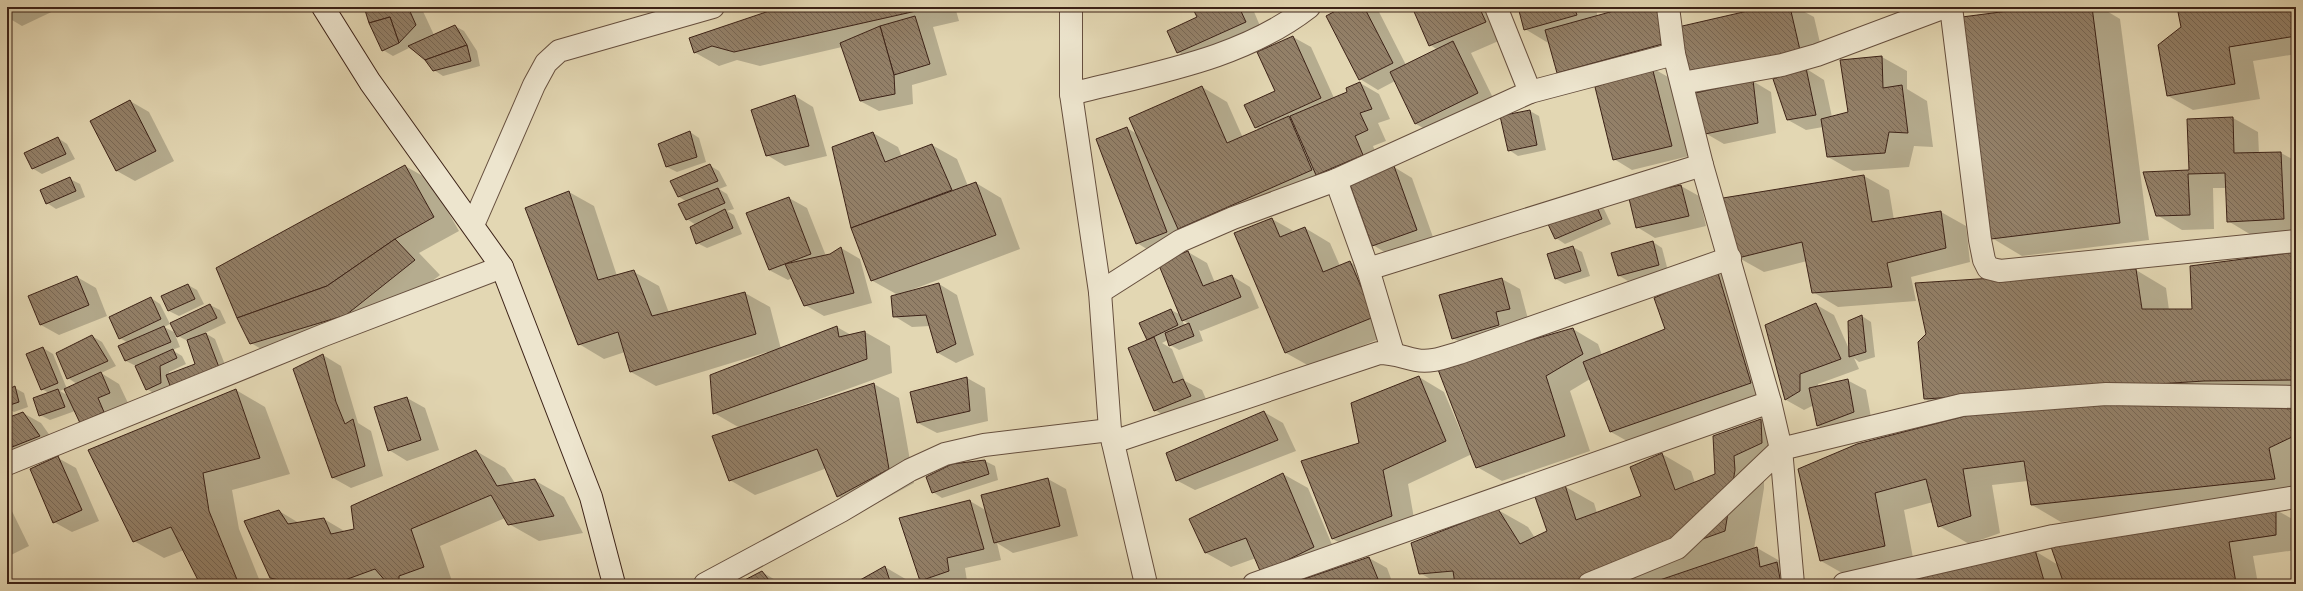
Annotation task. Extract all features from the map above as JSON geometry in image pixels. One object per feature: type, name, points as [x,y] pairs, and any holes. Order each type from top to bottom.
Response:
[{"type":"street","points":[[324,7],[370,82],[502,266],[592,497],[614,584]]},
{"type":"street","points":[[473,225],[534,85],[546,63],[559,51],[713,7]]},
{"type":"street","points":[[1071,7],[1071,94],[1100,292],[1111,436],[1146,584]]},
{"type":"street","points":[[1071,94],[1219,56],[1289,23],[1309,7]]},
{"type":"street","points":[[1496,7],[1530,92]]},
{"type":"street","points":[[1668,7],[1674,54],[1702,165],[1730,258],[1770,402],[1781,449],[1793,584]]},
{"type":"street","points":[[1682,83],[1782,65],[1817,55],[1945,7]]},
{"type":"street","points":[[1951,7],[1980,240],[1984,260],[1988,268],[2000,271],[2296,241]]},
{"type":"street","points":[[1100,292],[1180,241],[1233,218],[1336,180],[1530,92],[1674,54]]},
{"type":"street","points":[[1368,269],[1702,165]]},
{"type":"street","points":[[1336,180],[1368,269],[1393,353]]},
{"type":"street","points":[[705,584],[841,511],[910,470],[945,454],[984,445],[1111,436],[1379,353],[1393,353],[1417,360],[1436,360],[1730,258]]},
{"type":"street","points":[[7,464],[317,338],[502,266]]},
{"type":"street","points":[[1589,584],[1676,548],[1781,449],[1962,405],[2106,394],[2296,396]]},
{"type":"street","points":[[1254,584],[1770,402]]},
{"type":"street","points":[[1844,584],[2053,536],[2296,497]]},
{"type":"building","points":[[7,7],[22,7],[7,14]]},
{"type":"building","points":[[364,7],[408,7],[416,25],[399,43],[390,17],[369,23]]},
{"type":"building","points":[[781,7],[934,7],[734,52],[712,46],[694,53],[689,38]]},
{"type":"building","points":[[1192,7],[1239,7],[1246,22],[1177,53],[1167,31],[1197,17]]},
{"type":"building","points":[[1343,7],[1364,7],[1393,63],[1359,80],[1326,16]]},
{"type":"building","points":[[1412,7],[1479,7],[1486,22],[1429,46]]},
{"type":"building","points":[[1518,7],[1574,7],[1577,15],[1524,30]]},
{"type":"building","points":[[1628,7],[1656,7],[1666,43],[1557,73],[1545,30]]},
{"type":"building","points":[[1765,7],[1790,7],[1800,50],[1689,75],[1678,27]]},
{"type":"building","points":[[2039,7],[2092,7],[2120,223],[1991,239],[1962,17]]},
{"type":"building","points":[[2177,7],[2296,7],[2296,36],[2229,47],[2235,84],[2167,96],[2158,45],[2181,27]]},
{"type":"building","points":[[915,16],[930,64],[894,75],[880,26]]},
{"type":"building","points":[[390,17],[399,43],[382,51],[369,23]]},
{"type":"building","points":[[455,25],[467,45],[425,60],[408,46]]},
{"type":"building","points":[[880,26],[894,75],[895,94],[860,101],[840,43]]},
{"type":"building","points":[[1293,36],[1321,98],[1255,128],[1244,105],[1275,91],[1257,52]]},
{"type":"building","points":[[1453,41],[1478,93],[1415,124],[1390,72]]},
{"type":"building","points":[[467,45],[471,61],[433,71],[425,60]]},
{"type":"building","points":[[1882,56],[1883,88],[1902,85],[1908,133],[1889,132],[1885,153],[1827,157],[1821,119],[1848,112],[1840,60]]},
{"type":"building","points":[[1652,67],[1672,146],[1613,160],[1595,87]]},
{"type":"building","points":[[1806,68],[1816,115],[1787,120],[1773,79]]},
{"type":"building","points":[[1753,80],[1758,123],[1705,134],[1691,94]]},
{"type":"building","points":[[1360,82],[1372,109],[1360,113],[1368,130],[1355,136],[1363,155],[1316,175],[1290,116],[1347,92],[1346,88]]},
{"type":"building","points":[[1202,86],[1227,143],[1289,116],[1312,170],[1178,229],[1129,118]]},
{"type":"building","points":[[795,95],[809,146],[766,156],[751,110]]},
{"type":"building","points":[[130,100],[156,151],[116,171],[90,121]]},
{"type":"building","points":[[1530,110],[1537,145],[1508,151],[1500,116]]},
{"type":"building","points":[[2233,117],[2234,153],[2281,152],[2284,219],[2227,222],[2225,173],[2188,174],[2190,215],[2156,216],[2143,172],[2189,170],[2187,119]]},
{"type":"building","points":[[1127,127],[1167,232],[1136,244],[1096,139]]},
{"type":"building","points":[[690,131],[697,157],[666,167],[658,144]]},
{"type":"building","points":[[873,132],[885,162],[932,144],[952,190],[851,228],[832,147]]},
{"type":"building","points":[[58,137],[66,154],[32,169],[24,153]]},
{"type":"building","points":[[710,164],[718,181],[678,197],[670,181]]},
{"type":"building","points":[[405,165],[434,217],[395,239],[327,286],[237,318],[216,268]]},
{"type":"building","points":[[1394,166],[1417,230],[1372,246],[1349,182]]},
{"type":"building","points":[[1864,175],[1872,222],[1941,211],[1946,248],[1887,263],[1892,287],[1812,293],[1802,242],[1738,258],[1723,198]]},
{"type":"building","points":[[70,177],[76,191],[46,204],[40,190]]},
{"type":"building","points":[[976,182],[996,235],[871,281],[851,228]]},
{"type":"building","points":[[1681,185],[1689,216],[1636,228],[1627,190],[1657,190]]},
{"type":"building","points":[[718,188],[725,203],[686,220],[678,204]]},
{"type":"building","points":[[569,191],[598,280],[634,270],[652,316],[745,292],[756,334],[630,372],[618,332],[578,345],[525,208]]},
{"type":"building","points":[[789,197],[811,254],[769,270],[746,213]]},
{"type":"building","points":[[1595,202],[1602,219],[1555,239],[1547,222]]},
{"type":"building","points":[[725,209],[733,228],[696,244],[690,227]]},
{"type":"building","points":[[1272,218],[1280,237],[1305,227],[1323,272],[1350,261],[1374,317],[1285,353],[1234,233]]},
{"type":"building","points":[[395,239],[415,260],[346,315],[250,344],[237,318],[327,286]]},
{"type":"building","points":[[1653,241],[1659,265],[1618,276],[1611,253]]},
{"type":"building","points":[[1573,246],[1581,271],[1555,279],[1547,254]]},
{"type":"building","points":[[841,247],[854,293],[804,306],[785,264],[830,254]]},
{"type":"building","points":[[1188,251],[1203,286],[1232,275],[1241,297],[1182,321],[1158,263]]},
{"type":"building","points":[[2296,252],[2296,380],[2204,381],[1924,399],[1918,342],[1926,334],[1915,283],[2136,269],[2142,309],[2192,309],[2190,266]]},
{"type":"building","points":[[1717,270],[1751,383],[1610,432],[1583,362],[1665,329],[1654,298]]},
{"type":"building","points":[[77,276],[89,305],[40,325],[28,296]]},
{"type":"building","points":[[1502,278],[1510,309],[1496,312],[1499,325],[1452,339],[1439,295]]},
{"type":"building","points":[[939,283],[956,344],[937,353],[926,315],[893,317],[891,296]]},
{"type":"building","points":[[188,284],[195,299],[168,311],[161,296]]},
{"type":"building","points":[[151,297],[161,319],[119,339],[109,317]]},
{"type":"building","points":[[1816,303],[1841,359],[1800,374],[1800,391],[1785,400],[1765,325]]},
{"type":"building","points":[[210,304],[217,318],[177,337],[170,323]]},
{"type":"building","points":[[1171,309],[1178,325],[1147,340],[1139,323]]},
{"type":"building","points":[[1862,315],[1866,352],[1849,357],[1848,321]]},
{"type":"building","points":[[1189,323],[1194,336],[1169,346],[1165,333]]},
{"type":"building","points":[[164,326],[171,342],[125,361],[118,346]]},
{"type":"building","points":[[837,326],[839,337],[865,331],[867,359],[713,414],[710,375]]},
{"type":"building","points":[[1573,328],[1583,354],[1546,376],[1565,436],[1476,468],[1437,367]]},
{"type":"building","points":[[206,333],[220,370],[171,388],[166,375],[195,364],[187,340]]},
{"type":"building","points":[[92,335],[108,361],[67,379],[56,353]]},
{"type":"building","points":[[1154,337],[1173,383],[1183,379],[1191,396],[1154,411],[1128,348]]},
{"type":"building","points":[[43,347],[58,383],[41,390],[26,354]]},
{"type":"building","points":[[173,349],[177,358],[160,366],[161,383],[146,390],[135,366]]},
{"type":"building","points":[[323,354],[336,402],[345,424],[353,419],[365,466],[332,478],[293,369]]},
{"type":"building","points":[[101,372],[110,393],[98,398],[104,412],[80,423],[64,389]]},
{"type":"building","points":[[1419,376],[1446,441],[1383,470],[1392,516],[1332,539],[1301,461],[1359,443],[1351,403]]},
{"type":"building","points":[[967,377],[970,411],[917,423],[910,392]]},
{"type":"building","points":[[1848,379],[1854,412],[1817,426],[1809,388]]},
{"type":"building","points":[[874,383],[889,469],[837,497],[817,449],[729,481],[712,436]]},
{"type":"building","points":[[15,386],[19,402],[7,406],[7,390]]},
{"type":"building","points":[[58,389],[65,407],[39,416],[33,398]]},
{"type":"building","points":[[236,389],[260,458],[203,473],[209,511],[238,582],[242,584],[200,584],[171,527],[133,542],[88,450]]},
{"type":"building","points":[[407,397],[421,440],[388,451],[374,407]]},
{"type":"building","points":[[2117,402],[2294,409],[2292,437],[2269,448],[2275,479],[2031,505],[2024,461],[1963,469],[1971,516],[1938,527],[1926,479],[1875,493],[1885,546],[1820,561],[1798,469],[1857,444],[1973,414]]},
{"type":"building","points":[[1264,411],[1278,440],[1176,481],[1166,453]]},
{"type":"building","points":[[23,412],[40,436],[7,449],[7,418]]},
{"type":"building","points":[[1761,419],[1762,443],[1734,456],[1735,470],[1725,531],[1577,584],[1455,584],[1453,571],[1419,574],[1411,543],[1498,509],[1520,544],[1547,531],[1534,494],[1565,485],[1576,520],[1641,496],[1630,467],[1662,453],[1675,490],[1715,474],[1713,436]]},
{"type":"building","points":[[476,450],[497,486],[535,479],[554,516],[508,525],[491,495],[411,529],[424,567],[399,576],[399,584],[388,584],[375,569],[334,584],[297,584],[270,578],[244,521],[279,510],[288,524],[324,518],[331,534],[354,529],[351,506]]},
{"type":"building","points":[[58,456],[82,510],[53,523],[30,469]]},
{"type":"building","points":[[985,460],[989,474],[932,493],[926,477],[952,464]]},
{"type":"building","points":[[1283,473],[1314,547],[1261,573],[1246,538],[1205,553],[1189,519]]},
{"type":"building","points":[[1048,478],[1060,526],[994,543],[981,495]]},
{"type":"building","points":[[970,500],[984,549],[947,558],[949,571],[920,581],[899,518]]},
{"type":"building","points":[[2276,509],[2276,535],[2229,542],[2236,583],[2231,584],[2064,584],[2050,544]]},
{"type":"building","points":[[1757,547],[1760,567],[1777,562],[1781,584],[1648,584]]},
{"type":"building","points":[[2035,550],[2045,584],[1917,584],[1914,575]]},
{"type":"building","points":[[1369,557],[1380,584],[1306,584],[1304,579]]},
{"type":"building","points":[[885,566],[891,584],[853,584]]},
{"type":"building","points":[[762,571],[772,584],[737,584]]}]
